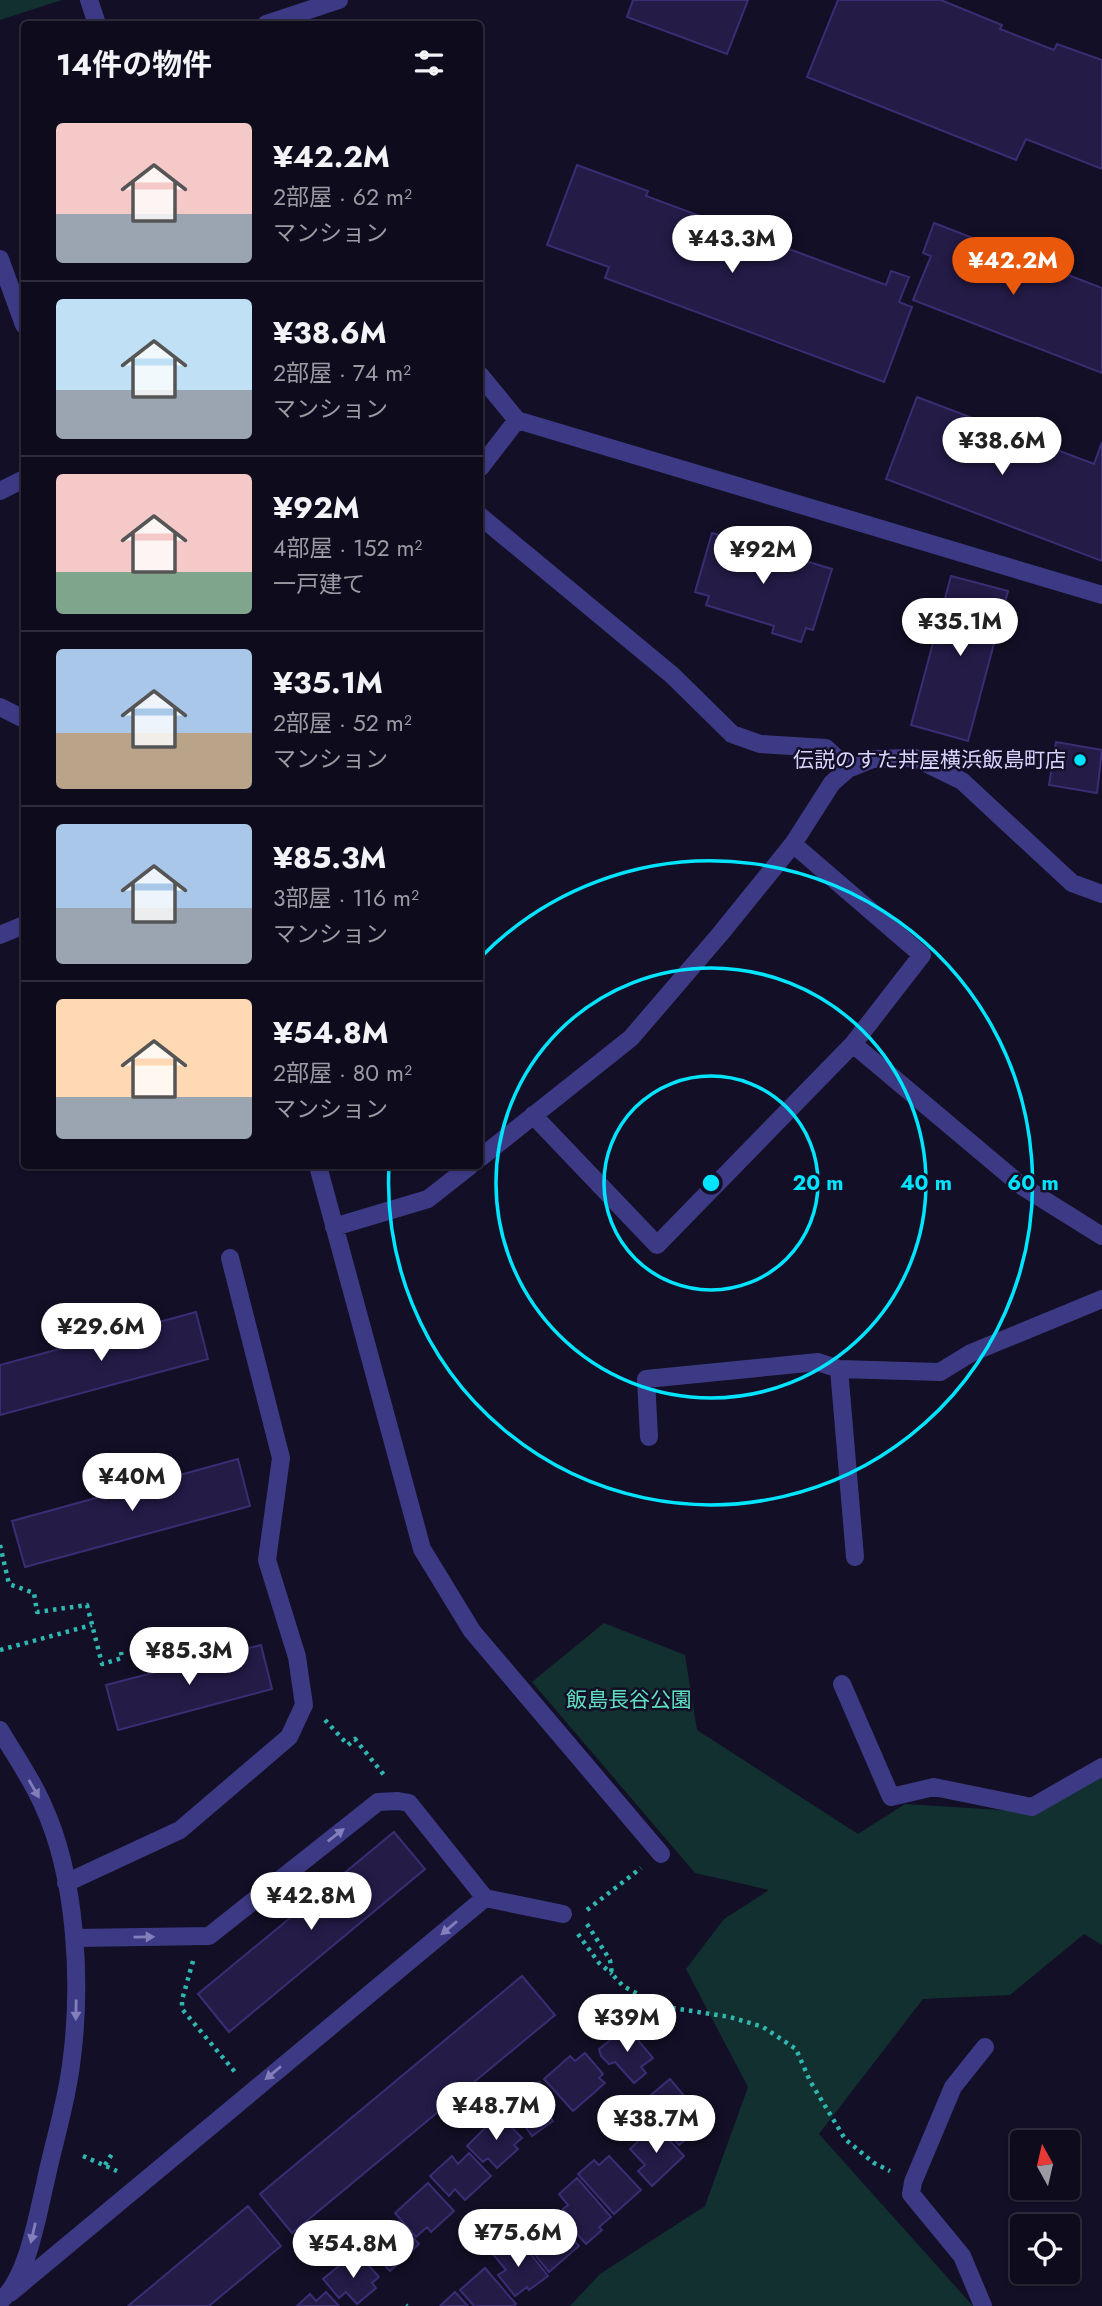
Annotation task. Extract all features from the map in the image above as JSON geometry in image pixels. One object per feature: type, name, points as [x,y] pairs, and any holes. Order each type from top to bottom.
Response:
[{"type":"street","points":[[89,0],[96,21]]},
{"type":"street","points":[[275,21],[339,0]]},
{"type":"street","points":[[0,259],[21,317]]},
{"type":"street","points":[[483,378],[517,420],[1102,595]]},
{"type":"street","points":[[483,464],[517,420]]},
{"type":"street","points":[[0,491],[21,480]]},
{"type":"street","points":[[483,525],[672,675],[732,734],[760,744],[826,748],[848,769]]},
{"type":"street","points":[[0,707],[21,718]]},
{"type":"street","points":[[483,1156],[631,1038],[793,844],[832,783],[848,769],[873,758],[915,758],[962,782],[1072,883],[1102,894]]},
{"type":"street","points":[[533,1115],[657,1245],[853,1044],[922,956],[793,844]]},
{"type":"street","points":[[0,934],[21,926]]},
{"type":"street","points":[[853,1044],[1023,1186],[1102,1236]]},
{"type":"street","points":[[319,1169],[422,1549],[472,1631],[661,1854]]},
{"type":"street","points":[[334,1227],[428,1199],[466,1169]]},
{"type":"street","points":[[66,1883],[180,1830],[289,1737],[304,1705],[298,1657],[267,1560],[281,1458],[230,1258]]},
{"type":"street","points":[[649,1437],[646,1379],[818,1362],[839,1369],[940,1372],[971,1353],[1102,1299]]},
{"type":"street","points":[[839,1369],[855,1557]]},
{"type":"street","points":[[842,1684],[891,1797],[933,1787],[1032,1807],[1102,1767]]},
{"type":"street","points":[[0,1730],[43,1804],[59,1850],[76,1938],[76,2016],[71,2067],[31,2245],[5,2297]]},
{"type":"street","points":[[76,1938],[208,1936],[378,1802],[398,1801],[409,1803],[485,1898],[563,1914]]},
{"type":"street","points":[[5,2297],[485,1898]]},
{"type":"street","points":[[983,2306],[962,2256],[911,2194],[913,2182],[953,2087],[985,2047]]},
{"type":"path","points":[[0,1545],[9,1584],[34,1593],[37,1612],[87,1605],[102,1664],[122,1658],[121,1652]]},
{"type":"path","points":[[0,1650],[92,1625]]},
{"type":"path","points":[[330,1723],[348,1745],[355,1739],[370,1758]]},
{"type":"path","points":[[612,1973],[610,1960],[581,1915],[661,1854]]},
{"type":"path","points":[[563,1914],[599,1963],[623,1986],[660,2006],[730,2017],[763,2027],[796,2049],[810,2081],[845,2139],[874,2163],[913,2182]]},
{"type":"path","points":[[195,1955],[182,2000],[182,2009],[251,2091]]},
{"type":"path","points":[[83,2156],[103,2164],[112,2154]]},
{"type":"green space","points":[[0,0],[62,0],[0,20]]},
{"type":"green space","name":"飯島長谷公園","points":[[604,1623],[685,1655],[697,1730],[858,1834],[905,1804],[1033,1812],[1102,1772],[1102,1945],[1084,1934],[1010,1995],[923,1999],[819,2134],[973,2306],[570,2306],[600,2274],[705,2206],[748,2087],[686,1969],[724,1919],[769,1890],[695,1873],[532,1682]]},
{"type":"building","points":[[633,0],[748,0],[727,54],[627,17]]},
{"type":"building","points":[[838,0],[941,0],[1002,25],[1000,29],[1054,50],[1057,44],[1102,60],[1102,169],[1026,139],[1016,160],[807,77]]},
{"type":"building","points":[[577,165],[648,191],[646,196],[886,285],[891,271],[909,277],[899,302],[912,307],[884,382],[605,278],[609,267],[547,245]]},
{"type":"building","points":[[934,223],[1102,288],[1102,373],[913,300],[931,256],[923,253]]},
{"type":"building","points":[[917,397],[1094,464],[1102,442],[1102,561],[886,479]]},
{"type":"building","points":[[712,533],[832,569],[813,630],[806,628],[801,642],[772,633],[774,626],[706,605],[709,596],[695,592]]},
{"type":"building","points":[[951,576],[1008,591],[968,741],[911,725]]},
{"type":"building","points":[[1056,742],[1102,750],[1097,793],[1049,785]]},
{"type":"building","points":[[196,1312],[208,1359],[0,1415],[0,1365]]},
{"type":"building","points":[[238,1459],[250,1506],[25,1567],[12,1521]]},
{"type":"building","points":[[261,1645],[272,1689],[118,1730],[106,1685]]},
{"type":"building","points":[[394,1832],[425,1869],[229,2032],[198,1994]]},
{"type":"building","points":[[522,1976],[555,2015],[292,2233],[260,2194]]},
{"type":"building","points":[[627,2027],[653,2058],[641,2067],[646,2073],[634,2083],[615,2062],[609,2064],[601,2056],[599,2049]]},
{"type":"building","points":[[585,2053],[603,2074],[599,2078],[605,2083],[573,2111],[544,2079],[570,2056],[575,2061]]},
{"type":"building","points":[[670,2079],[706,2122],[679,2145],[647,2106],[655,2100],[651,2095]]},
{"type":"building","points":[[539,2082],[555,2105],[546,2112],[553,2121],[532,2136],[519,2118],[513,2123],[502,2108]]},
{"type":"building","points":[[499,2114],[522,2138],[514,2145],[518,2149],[497,2168],[488,2158],[483,2162],[467,2146]]},
{"type":"building","points":[[655,2125],[684,2156],[652,2186],[638,2171],[645,2165],[630,2149]]},
{"type":"building","points":[[469,2153],[491,2176],[465,2200],[455,2189],[449,2196],[430,2176],[452,2156],[458,2164]]},
{"type":"building","points":[[609,2156],[641,2190],[614,2214],[578,2174],[594,2160],[599,2165]]},
{"type":"building","points":[[577,2178],[611,2217],[599,2227],[602,2230],[586,2244],[566,2221],[570,2217],[563,2209],[568,2205],[559,2194]]},
{"type":"building","points":[[428,2183],[454,2211],[431,2232],[427,2227],[416,2237],[395,2213]]},
{"type":"building","points":[[248,2206],[281,2246],[209,2306],[128,2306]]},
{"type":"building","points":[[531,2218],[539,2228],[544,2223],[550,2230],[555,2226],[563,2236],[567,2232],[579,2246],[549,2272],[529,2247],[533,2245],[519,2228]]},
{"type":"building","points":[[385,2221],[392,2228],[398,2221],[419,2244],[390,2271],[379,2259],[374,2264],[358,2246]]},
{"type":"building","points":[[509,2239],[523,2257],[529,2252],[548,2276],[529,2290],[527,2287],[515,2296],[498,2275],[506,2270],[492,2253]]},
{"type":"building","points":[[362,2258],[379,2277],[372,2283],[376,2288],[357,2304],[346,2292],[339,2298],[323,2279],[345,2261],[350,2267]]},
{"type":"building","points":[[485,2268],[516,2304],[514,2306],[474,2306],[460,2290]]},
{"type":"building","points":[[326,2292],[339,2306],[297,2306],[310,2294],[316,2301]]},
{"type":"building","points":[[455,2292],[468,2306],[440,2306]]},
{"type":"place","name":"伝説のすた丼屋横浜飯島町店","points":[[1080,760]]}]
